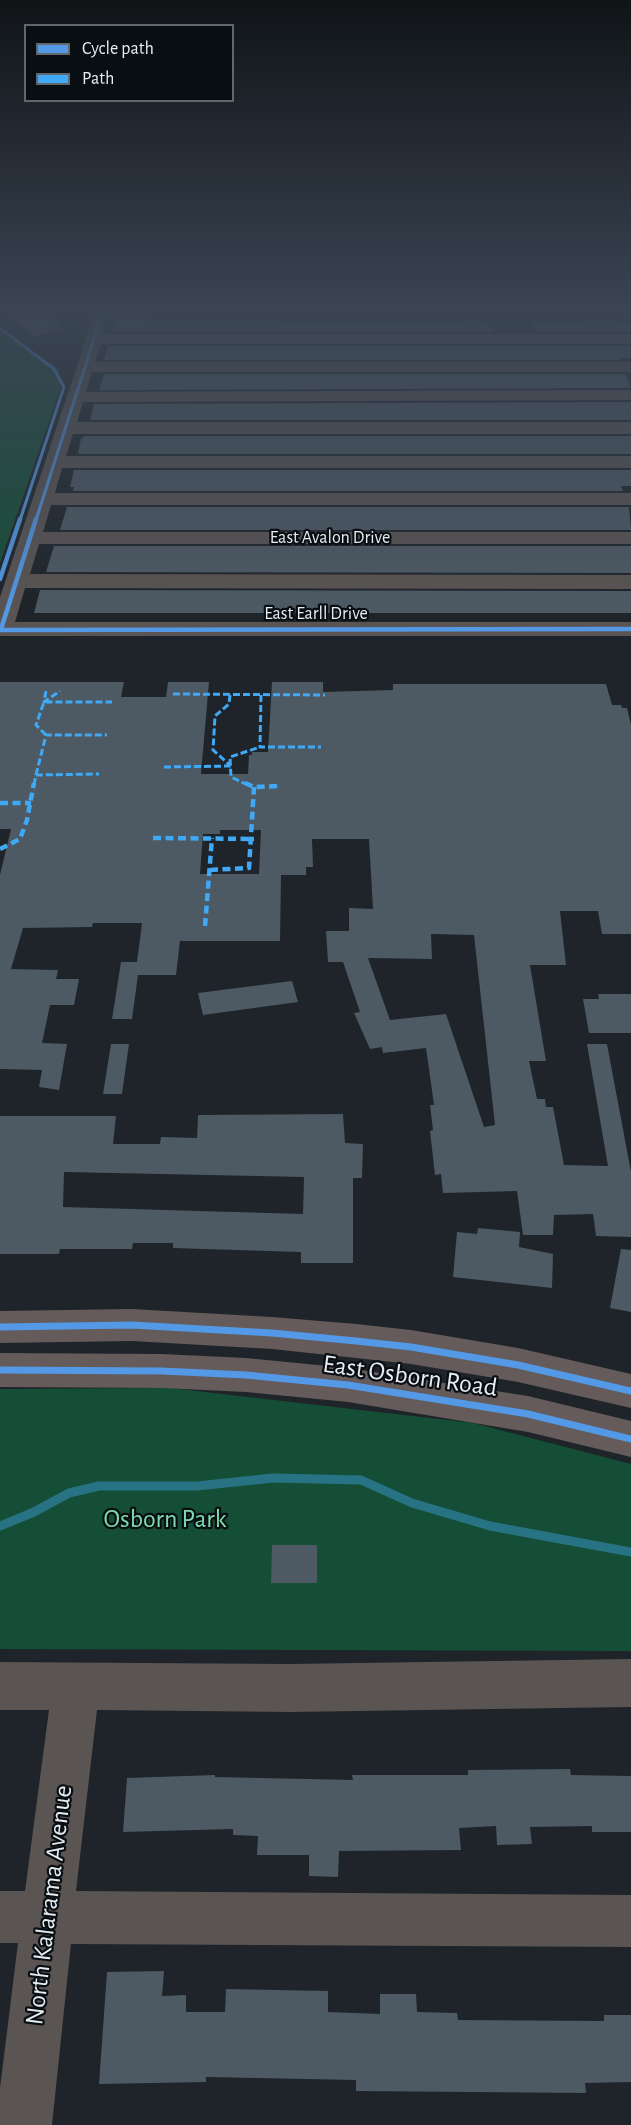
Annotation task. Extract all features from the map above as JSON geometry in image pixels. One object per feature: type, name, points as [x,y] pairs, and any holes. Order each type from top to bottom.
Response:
[{"type":"main road","name":"East Osborn Road","points":[[0,1327],[132,1325],[272,1333],[356,1341],[411,1347],[518,1365],[631,1392]]},
{"type":"main road","name":"East Osborn Road","points":[[0,1370],[148,1370],[348,1385],[528,1414],[631,1439]]},
{"type":"street","points":[[1,629],[70,413]]},
{"type":"street","points":[[66,428],[631,428]]},
{"type":"street","points":[[55,462],[631,462]]},
{"type":"street","points":[[43,499],[631,499]]},
{"type":"street","name":"East Avalon Drive","points":[[29,538],[631,538]]},
{"type":"street","points":[[16,581],[631,582]]},
{"type":"street","name":"East Earll Drive","points":[[1,629],[631,629]]},
{"type":"street","points":[[0,1686],[290,1688],[631,1683]]},
{"type":"street","name":"North Kalarama Avenue","points":[[24,2125],[23,1917],[76,1686]]},
{"type":"street","points":[[23,1917],[631,1921]]},
{"type":"green space","points":[[0,413],[52,413],[0,563]]},
{"type":"green space","name":"Osborn Park","points":[[170,1388],[473,1423],[631,1464],[631,1651],[0,1649],[0,1389]]},
{"type":"building","points":[[92,413],[631,413],[631,420],[90,420]]},
{"type":"building","points":[[86,436],[631,436],[631,454],[78,454],[81,438]]},
{"type":"building","points":[[74,470],[631,470],[631,486],[621,486],[623,491],[73,491],[74,487],[70,487]]},
{"type":"building","points":[[67,507],[629,507],[631,530],[60,530]]},
{"type":"building","points":[[54,546],[631,546],[631,573],[46,572]]},
{"type":"building","points":[[40,590],[631,591],[631,613],[34,613]]},
{"type":"building","points":[[0,682],[124,682],[121,697],[166,697],[168,682],[209,682],[201,774],[248,774],[249,755],[252,755],[252,752],[268,752],[272,682],[323,682],[323,692],[393,690],[393,684],[606,684],[612,705],[627,708],[631,725],[631,934],[602,934],[598,911],[560,911],[566,965],[530,965],[546,1061],[529,1061],[537,1099],[545,1099],[546,1107],[553,1107],[564,1165],[608,1166],[587,1044],[607,1044],[631,1172],[631,1237],[596,1236],[593,1214],[554,1215],[553,1235],[523,1235],[517,1191],[443,1193],[441,1174],[435,1175],[430,1131],[433,1130],[430,1105],[434,1105],[426,1048],[383,1053],[382,1047],[370,1049],[354,1013],[360,1012],[343,962],[328,962],[326,931],[349,931],[349,908],[373,909],[369,839],[312,839],[313,867],[306,867],[306,875],[281,875],[280,941],[180,941],[176,975],[138,975],[132,1019],[112,1019],[121,962],[137,962],[142,923],[93,923],[92,927],[23,928],[11,969],[58,970],[56,979],[79,979],[74,1005],[50,1005],[42,1043],[67,1044],[59,1090],[39,1087],[42,1070],[0,1069],[0,875],[11,829],[0,829]],"holes":[[[220,830],[261,830],[259,874],[200,874],[203,834],[220,834]],[[431,934],[474,935],[495,1125],[484,1127],[446,1014],[390,1020],[368,958],[432,959]]]},
{"type":"building","points":[[292,981],[298,1002],[203,1015],[198,993]]},
{"type":"building","points":[[598,994],[631,994],[631,1033],[589,1033],[583,999],[599,999]]},
{"type":"building","points":[[111,1044],[129,1044],[122,1094],[103,1094]]},
{"type":"building","points":[[343,1114],[345,1143],[363,1144],[362,1178],[353,1178],[353,1263],[301,1263],[301,1252],[173,1248],[173,1243],[133,1243],[132,1249],[60,1249],[59,1254],[0,1254],[0,1116],[116,1116],[113,1144],[160,1144],[161,1137],[197,1138],[198,1115]],"holes":[[[64,1172],[304,1177],[303,1214],[63,1207]]]},
{"type":"building","points":[[478,1228],[520,1232],[519,1247],[553,1254],[552,1288],[453,1277],[457,1232],[477,1234]]},
{"type":"building","points":[[621,1249],[631,1250],[631,1312],[610,1308]]},
{"type":"building","points":[[272,1545],[317,1545],[317,1583],[271,1583]]},
{"type":"building","points":[[570,1769],[571,1775],[631,1776],[631,1832],[592,1832],[592,1826],[530,1827],[532,1844],[497,1845],[496,1826],[459,1828],[461,1850],[339,1851],[338,1877],[309,1876],[309,1855],[257,1855],[258,1836],[233,1835],[233,1829],[123,1832],[127,1778],[215,1775],[215,1777],[353,1780],[352,1775],[468,1775],[468,1770]]},
{"type":"building","points":[[164,1971],[162,1996],[186,1995],[186,2012],[225,2012],[226,1989],[328,1991],[328,2012],[380,2014],[380,1994],[416,1994],[417,2012],[457,2013],[458,2020],[604,2021],[604,2015],[631,2015],[631,2082],[585,2083],[586,2093],[356,2091],[356,2080],[206,2077],[206,2082],[99,2084],[107,1972]]},
{"type":"waterway","points":[[0,1526],[34,1512],[69,1493],[99,1486],[197,1486],[273,1478],[361,1480],[412,1503],[490,1526],[631,1552]]},
{"type":"marked path","points":[[46,691],[44,702],[60,691]]},
{"type":"marked path","points":[[173,694],[325,695]]},
{"type":"marked path","points":[[230,695],[229,704],[215,716],[213,750],[231,766]]},
{"type":"marked path","points":[[261,695],[260,747],[321,747]]},
{"type":"marked path","points":[[46,735],[36,725],[44,702],[112,702]]},
{"type":"marked path","points":[[36,775],[46,735],[107,735]]},
{"type":"marked path","points":[[260,747],[230,757],[231,777],[254,787],[279,786]]},
{"type":"marked path","points":[[164,767],[231,766]]},
{"type":"marked path","points":[[0,849],[20,839],[27,820],[36,775],[99,774]]},
{"type":"marked path","points":[[210,870],[249,868],[254,787]]},
{"type":"marked path","points":[[0,803],[31,803]]},
{"type":"marked path","points":[[153,838],[254,839]]},
{"type":"marked path","points":[[205,926],[212,838]]},
{"type":"cycle path","points":[[0,579],[55,413]]},
{"type":"cycle path","points":[[1,629],[70,413]]},
{"type":"cycle path","points":[[0,630],[631,629]]},
{"type":"cycle path","points":[[0,1327],[132,1325],[272,1333],[356,1341],[411,1347],[518,1365],[631,1391]]},
{"type":"cycle path","points":[[0,1370],[162,1371],[246,1375],[348,1385],[528,1414],[631,1439]]}]
